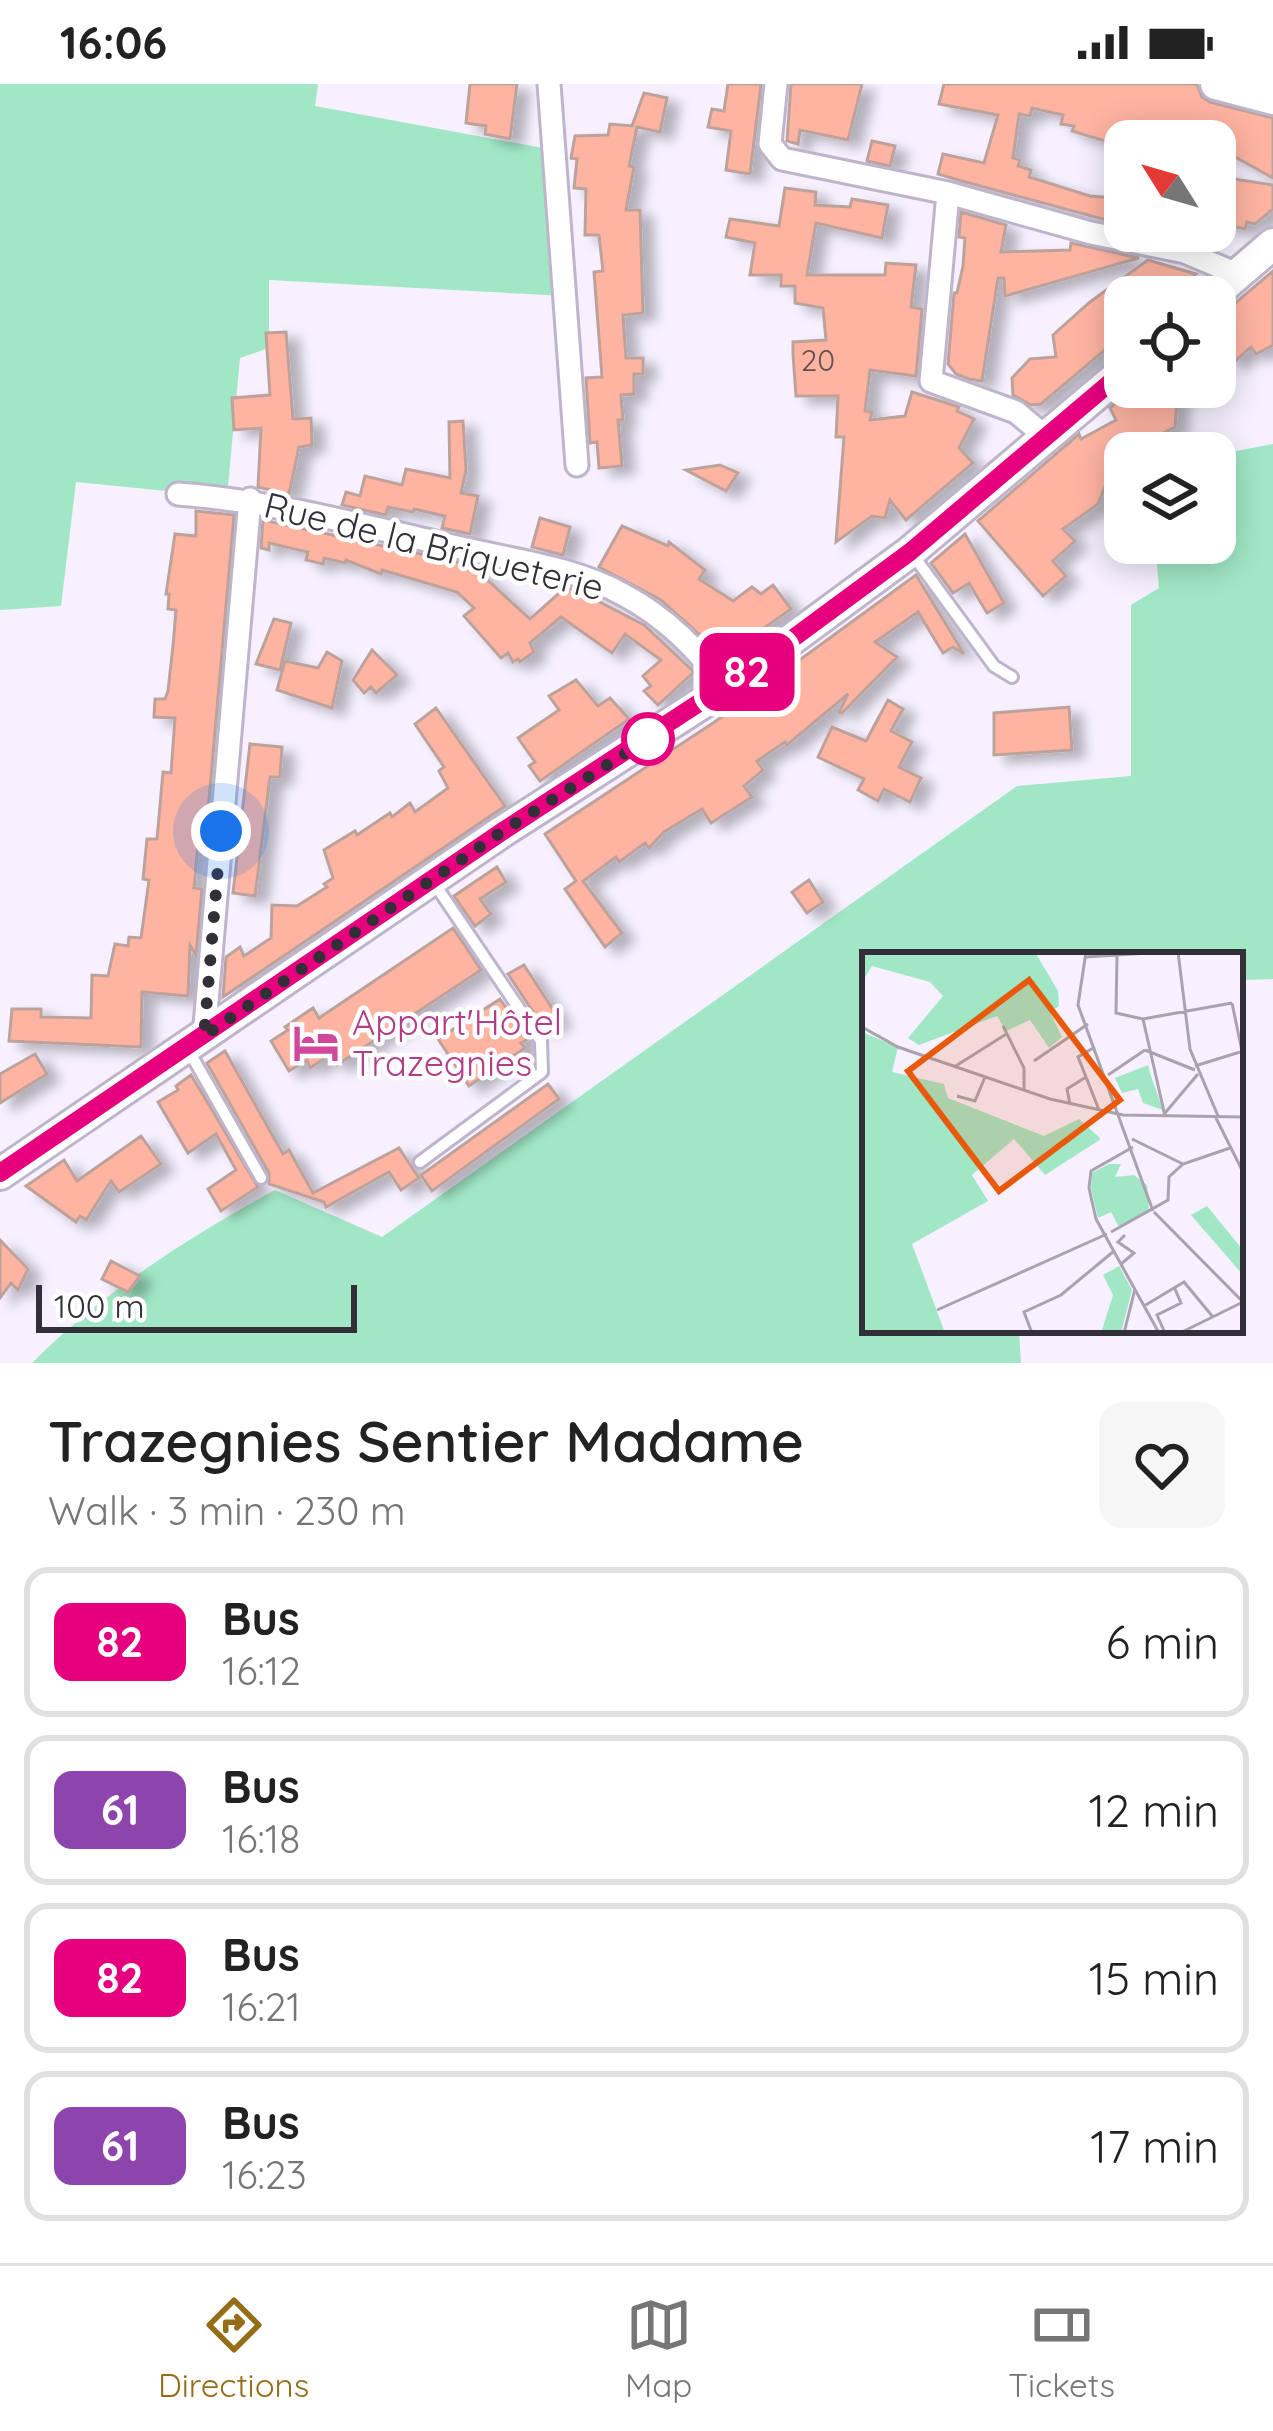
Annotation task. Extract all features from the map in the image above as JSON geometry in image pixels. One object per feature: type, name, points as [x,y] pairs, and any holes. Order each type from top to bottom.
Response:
[{"type":"main road","points":[[1216,84],[1273,99]]},
{"type":"main road","points":[[1235,276],[1273,244]]},
{"type":"main road","points":[[0,1174],[724,688],[910,552],[1104,388]]},
{"type":"street","points":[[549,84],[577,465]]},
{"type":"street","points":[[776,84],[770,144],[782,159],[948,193],[1091,233],[1185,252],[1237,274]]},
{"type":"street","points":[[948,193],[931,381],[1016,412],[1046,437]]},
{"type":"street","name":"Rue de la Briqueterie","points":[[178,494],[250,500],[580,577],[624,595],[670,628],[724,688]]},
{"type":"street","points":[[196,1042],[250,500]]},
{"type":"lane","points":[[910,552],[994,666],[1012,677]]},
{"type":"lane","points":[[420,1162],[542,1072],[542,1041],[432,880]]},
{"type":"lane","points":[[196,1042],[261,1178]]},
{"type":"green space","points":[[0,84],[318,84],[315,106],[554,150],[564,296],[269,280],[269,348],[240,358],[227,497],[76,482],[61,606],[0,610]]},
{"type":"green space","points":[[1273,444],[1273,979],[1243,980],[1243,952],[862,952],[862,1333],[1019,1333],[1021,1363],[32,1363],[88,1312],[147,1268],[275,1190],[382,1237],[1017,786],[1131,776],[1131,605],[1159,588],[1157,564],[1236,564],[1236,451]]},
{"type":"building","points":[[470,84],[517,84],[510,139],[485,134],[486,126],[466,123]]},
{"type":"building","points":[[728,84],[761,84],[750,174],[726,170],[731,131],[708,127],[712,109],[724,111]]},
{"type":"building","points":[[791,84],[862,84],[848,140],[800,130],[798,144],[787,141]]},
{"type":"building","points":[[944,84],[1197,84],[1210,102],[1273,118],[1273,178],[1236,158],[1236,120],[1104,120],[1104,141],[1072,131],[1074,126],[1061,124],[1063,115],[1032,108],[1030,116],[1019,114],[1013,158],[1020,160],[1018,166],[1031,170],[1029,177],[1104,197],[1104,219],[938,174],[943,154],[984,163],[998,115],[939,104]]},
{"type":"building","points":[[644,93],[667,98],[660,132],[637,127],[629,166],[634,167],[626,210],[640,210],[643,313],[623,315],[626,358],[643,358],[643,374],[634,374],[634,394],[621,395],[622,466],[599,468],[597,442],[590,443],[586,378],[602,377],[594,272],[603,271],[599,235],[585,235],[586,189],[574,188],[577,159],[571,158],[575,136],[608,135],[610,124],[632,126]]},
{"type":"building","points":[[872,141],[895,146],[890,166],[867,161]]},
{"type":"building","points":[[1236,179],[1273,185],[1273,209],[1255,224],[1247,222],[1245,229],[1236,227]]},
{"type":"building","points":[[785,188],[816,192],[815,205],[850,207],[852,199],[888,205],[882,238],[816,223],[807,275],[885,275],[886,263],[916,265],[911,307],[922,309],[916,376],[870,370],[865,411],[872,412],[870,420],[905,416],[912,392],[959,407],[957,411],[974,419],[959,448],[973,463],[906,520],[890,500],[885,518],[872,516],[836,542],[844,437],[836,437],[838,396],[796,396],[793,354],[793,342],[826,340],[823,308],[795,303],[795,286],[781,286],[781,275],[750,275],[755,243],[726,237],[730,219],[779,226]]},
{"type":"building","points":[[961,212],[1006,225],[1001,252],[1070,250],[1071,243],[1139,258],[1005,296],[1004,278],[998,278],[982,381],[956,374],[948,364],[954,293],[963,266],[965,238],[959,237]]},
{"type":"building","points":[[1148,260],[1196,274],[1194,276],[1126,276]]},
{"type":"building","points":[[1273,271],[1273,345],[1256,354],[1251,347],[1236,360],[1236,302]]},
{"type":"building","points":[[1104,292],[1104,351],[1041,404],[1031,405],[1013,395],[1012,378],[1030,359],[1056,357],[1053,335]]},
{"type":"building","points":[[286,332],[293,419],[311,418],[312,445],[299,447],[289,494],[258,487],[261,428],[234,430],[232,398],[270,395],[266,333]]},
{"type":"building","points":[[1110,408],[1176,408],[1175,427],[1165,432],[1104,432],[1104,489],[1098,504],[1063,529],[1075,541],[1053,561],[1066,576],[1043,596],[978,521],[1079,434],[1081,439],[1116,420]]},
{"type":"building","points":[[463,421],[466,470],[461,493],[478,496],[470,534],[442,528],[445,516],[388,507],[386,515],[342,505],[346,492],[360,496],[365,476],[402,485],[406,469],[450,478],[449,422]]},
{"type":"building","points":[[720,465],[738,473],[726,491],[686,470]]},
{"type":"building","points":[[196,511],[234,515],[205,845],[198,844],[194,888],[202,889],[196,955],[190,945],[188,996],[142,992],[141,1047],[9,1041],[12,1009],[41,1009],[41,1017],[91,1018],[92,975],[108,976],[115,944],[128,946],[129,937],[141,938],[149,880],[143,879],[147,839],[157,839],[163,772],[171,773],[175,718],[154,717],[155,699],[165,699],[168,691],[173,646],[176,610],[168,609],[166,594],[175,534],[196,536]]},
{"type":"building","points":[[540,518],[570,527],[563,555],[532,547]]},
{"type":"building","points":[[263,520],[471,565],[530,619],[566,587],[644,625],[694,672],[658,705],[644,691],[651,686],[643,676],[661,660],[625,634],[612,653],[561,617],[530,643],[534,652],[520,662],[513,662],[508,653],[501,658],[464,616],[474,608],[457,592],[382,570],[381,574],[346,560],[324,558],[323,564],[306,560],[308,552],[269,543],[269,550],[261,548]]},
{"type":"building","points":[[622,526],[668,546],[669,542],[705,570],[699,579],[733,601],[752,587],[761,594],[773,585],[791,609],[743,643],[728,660],[661,600],[599,567]]},
{"type":"building","points":[[965,534],[1004,603],[987,613],[969,583],[953,593],[931,563]]},
{"type":"building","points":[[916,575],[964,654],[953,647],[943,653],[918,612],[875,642],[897,657],[842,713],[848,694],[787,745],[757,761],[763,770],[744,786],[752,797],[711,823],[702,809],[664,832],[649,848],[645,843],[619,862],[616,857],[583,881],[622,933],[605,947],[565,889],[576,881],[545,834],[716,721]]},
{"type":"building","points":[[274,619],[291,623],[280,670],[256,664]]},
{"type":"building","points":[[372,650],[397,675],[376,693],[371,687],[364,693],[353,680]]},
{"type":"building","points":[[327,652],[342,661],[332,708],[277,690],[285,661],[318,668]]},
{"type":"building","points":[[576,680],[598,706],[610,698],[629,719],[540,781],[529,766],[535,762],[518,738],[559,710],[549,696]]},
{"type":"building","points":[[888,700],[903,709],[891,731],[912,742],[899,767],[921,778],[910,802],[884,789],[878,801],[858,790],[864,779],[818,757],[832,727],[866,741]]},
{"type":"building","points":[[1069,707],[1072,750],[994,755],[994,713]]},
{"type":"building","points":[[436,708],[505,806],[223,997],[226,957],[240,947],[244,956],[271,938],[272,905],[297,906],[327,887],[324,884],[333,878],[324,850],[390,813],[392,817],[410,803],[415,812],[448,788],[439,771],[444,767],[415,724]]},
{"type":"building","points":[[250,744],[282,747],[280,777],[270,777],[255,896],[233,893]]},
{"type":"building","points":[[497,867],[506,882],[480,899],[491,914],[475,926],[454,896]]},
{"type":"building","points":[[809,880],[823,902],[807,913],[792,892]]},
{"type":"building","points":[[453,928],[481,970],[337,1065],[331,1054],[310,1068],[307,1060],[289,1071],[271,1041],[288,1030],[285,1027],[313,1008],[319,1018]]},
{"type":"building","points":[[524,965],[559,1019],[544,1028],[508,974]]},
{"type":"building","points":[[500,999],[528,1039],[521,1043],[525,1048],[469,1086],[438,1039]]},
{"type":"building","points":[[225,1051],[283,1154],[289,1150],[313,1193],[399,1148],[419,1178],[401,1190],[389,1172],[326,1207],[324,1202],[269,1184],[269,1173],[207,1063]]},
{"type":"building","points":[[35,1054],[47,1074],[0,1103],[0,1074]]},
{"type":"building","points":[[191,1075],[258,1187],[221,1211],[208,1189],[236,1170],[216,1134],[188,1153],[158,1102]]},
{"type":"building","points":[[548,1084],[559,1099],[432,1191],[421,1175]]},
{"type":"building","points":[[141,1136],[161,1164],[119,1192],[111,1181],[86,1220],[80,1216],[76,1222],[26,1186],[64,1160],[77,1181]]},
{"type":"building","points":[[0,1240],[28,1269],[18,1290],[11,1283],[0,1298]]},
{"type":"building","points":[[111,1261],[140,1276],[128,1292],[102,1279]]},
{"type":"bus line","name":"82","points":[[0,1173],[503,831],[754,667],[910,552],[1104,388]]},
{"type":"place","name":"Appart'Hôtel Trazegnies","points":[[316,1043]]},
{"type":"route","points":[[221,831],[204,1036],[503,831],[648,739]]}]
